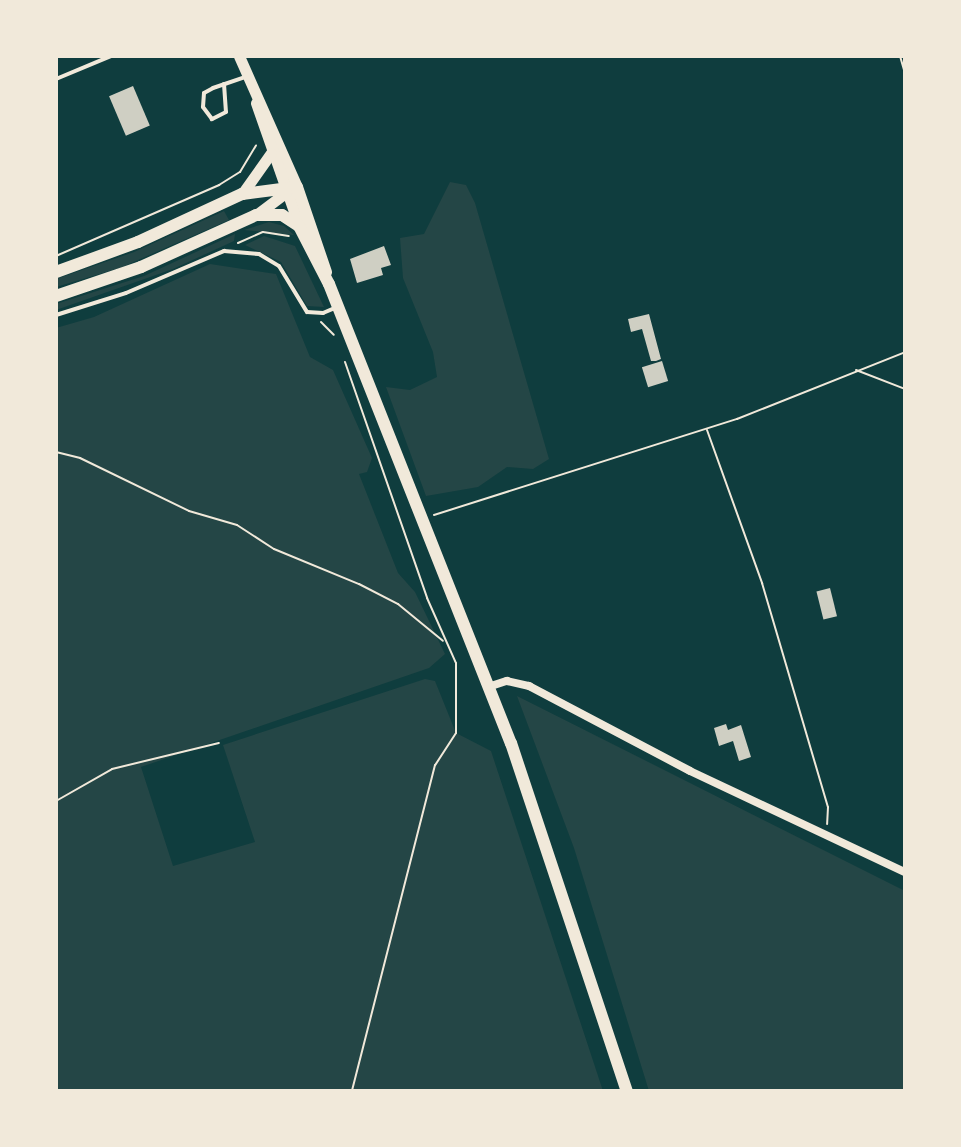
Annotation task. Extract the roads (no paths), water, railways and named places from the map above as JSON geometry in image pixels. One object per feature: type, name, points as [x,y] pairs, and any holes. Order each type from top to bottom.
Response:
[{"type":"main road","points":[[239,56],[423,518],[550,848],[627,1091]]},
{"type":"main road","points":[[255,95],[271,153],[292,190],[299,226],[329,284]]},
{"type":"main road","points":[[242,194],[271,153]]},
{"type":"main road","points":[[56,272],[123,248],[242,194],[292,190]]},
{"type":"main road","points":[[56,296],[141,267],[256,215],[292,190]]},
{"type":"main road","points":[[256,215],[282,215],[299,226]]},
{"type":"street","points":[[488,687],[507,681],[529,686],[690,771],[826,832],[905,872]]},
{"type":"lane","points":[[56,79],[111,56]]},
{"type":"lane","points":[[224,84],[226,112],[219,120],[207,115],[202,100],[204,93],[224,84],[247,76]]},
{"type":"lane","points":[[56,315],[126,293],[217,253],[244,251],[279,266],[300,306],[318,314],[338,307]]}]
